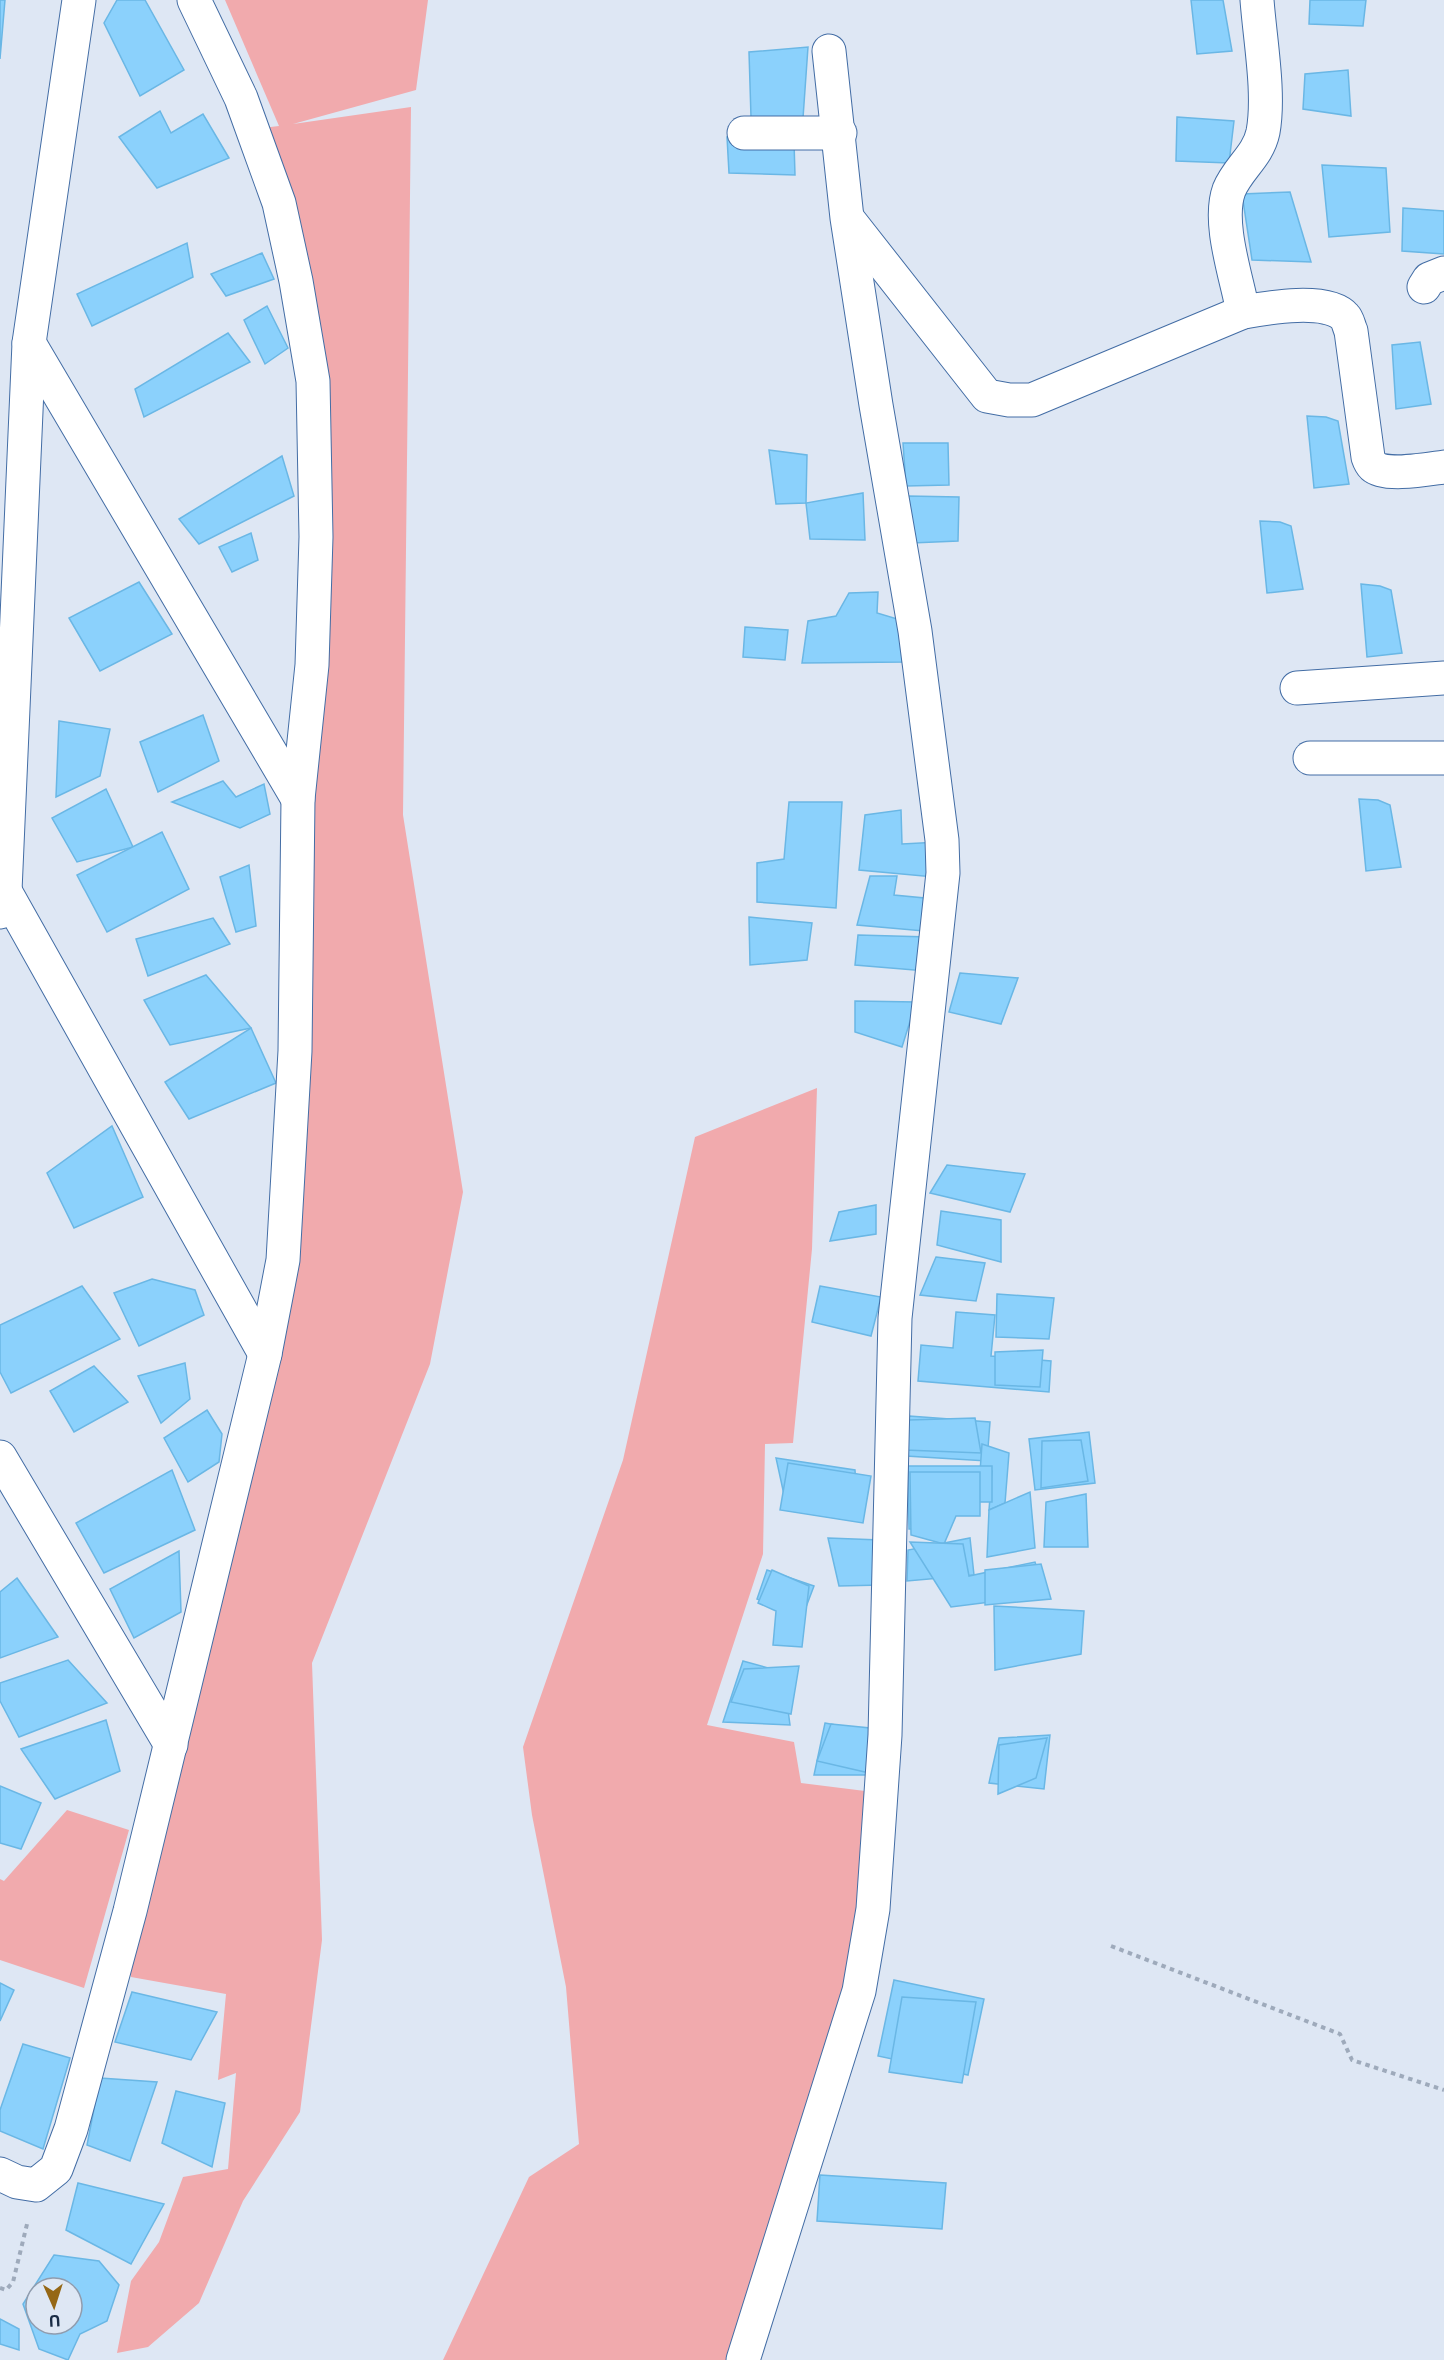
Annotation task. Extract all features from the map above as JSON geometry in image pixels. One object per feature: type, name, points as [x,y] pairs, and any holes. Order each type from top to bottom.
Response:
[{"type":"street","points":[[79,0],[29,343],[2,902],[266,1354]]},
{"type":"street","points":[[0,2174],[17,2182],[36,2185],[56,2169],[71,2129],[130,1911],[171,1745],[266,1354],[283,1260],[294,1051],[298,799],[312,665],[316,537],[313,381],[296,280],[279,203],[242,98],[194,0]]},
{"type":"street","points":[[1243,312],[1227,236],[1226,209],[1228,193],[1234,180],[1254,155],[1263,134],[1266,110],[1257,0]]},
{"type":"street","points":[[743,2360],[859,1991],[873,1909],[885,1735],[895,1318],[943,873],[942,840],[915,631],[847,218],[840,133],[829,51]]},
{"type":"street","points":[[744,133],[840,133]]},
{"type":"street","points":[[847,218],[987,396],[1009,400],[1032,400],[1243,312],[1287,304],[1331,309],[1346,318],[1350,331],[1368,457],[1372,466],[1384,471],[1418,471],[1444,467]]},
{"type":"street","points":[[29,343],[298,799]]},
{"type":"street","points":[[1297,688],[1444,678]]},
{"type":"street","points":[[1310,758],[1444,758]]},
{"type":"street","points":[[0,1457],[171,1745]]},
{"type":"path","points":[[1111,1946],[1340,2034],[1352,2060],[1444,2090]]},
{"type":"path","points":[[0,2288],[6,2290],[14,2282],[36,2185]]},
{"type":"shaded area","points":[[225,0],[428,0],[416,90],[293,124],[411,107],[403,815],[463,1192],[430,1364],[312,1663],[322,1940],[300,2112],[243,2201],[199,2303],[148,2347],[117,2353],[131,2281],[159,2242],[183,2177],[228,2169],[236,2073],[218,2080],[226,1994],[131,1977],[124,1914],[291,1178],[314,422],[262,128],[279,126]]},
{"type":"shaded area","points":[[817,1088],[812,1249],[793,1443],[765,1444],[763,1554],[707,1725],[794,1742],[801,1783],[865,1791],[866,1953],[727,2360],[443,2360],[529,2177],[579,2144],[566,1987],[532,1815],[523,1747],[623,1460],[695,1137]]},
{"type":"shaded area","points":[[67,1810],[129,1830],[84,1988],[0,1960],[0,1879],[4,1881]]},
{"type":"building","points":[[0,0],[5,0],[0,59]]},
{"type":"building","points":[[117,0],[145,0],[184,70],[140,96],[104,23]]},
{"type":"building","points":[[1191,0],[1223,0],[1232,51],[1197,54]]},
{"type":"building","points":[[1310,0],[1366,0],[1363,26],[1309,24]]},
{"type":"building","points":[[808,47],[803,118],[751,117],[749,52]]},
{"type":"building","points":[[1348,70],[1351,116],[1303,109],[1305,74]]},
{"type":"building","points":[[160,111],[171,133],[203,114],[229,158],[157,188],[119,137]]},
{"type":"building","points":[[1177,117],[1234,121],[1229,163],[1176,161]]},
{"type":"building","points":[[773,135],[794,142],[795,175],[729,173],[727,137]]},
{"type":"building","points":[[1322,165],[1386,168],[1390,232],[1329,237]]},
{"type":"building","points":[[1290,192],[1311,262],[1252,260],[1242,194]]},
{"type":"building","points":[[1403,208],[1444,211],[1444,254],[1402,251]]},
{"type":"building","points":[[187,243],[193,277],[92,326],[77,294]]},
{"type":"building","points":[[262,253],[274,279],[226,296],[211,274]]},
{"type":"building","points":[[267,306],[288,348],[265,364],[244,320]]},
{"type":"building","points":[[228,333],[250,362],[144,417],[135,389]]},
{"type":"building","points":[[1420,342],[1431,404],[1396,409],[1392,345]]},
{"type":"building","points":[[1307,416],[1326,417],[1338,421],[1349,484],[1314,488]]},
{"type":"building","points":[[903,443],[948,443],[949,485],[906,486]]},
{"type":"building","points":[[769,450],[807,455],[806,503],[776,504]]},
{"type":"building","points":[[282,456],[294,496],[199,544],[179,519]]},
{"type":"building","points":[[863,493],[865,540],[810,539],[806,503]]},
{"type":"building","points":[[908,496],[959,497],[958,541],[912,543]]},
{"type":"building","points":[[1260,521],[1280,522],[1291,526],[1303,589],[1267,593]]},
{"type":"building","points":[[251,533],[258,560],[232,572],[219,547]]},
{"type":"building","points":[[139,582],[172,634],[100,671],[69,618]]},
{"type":"building","points":[[1361,584],[1391,590],[1402,653],[1367,657]]},
{"type":"building","points":[[878,592],[877,613],[904,621],[905,662],[802,663],[808,621],[836,616],[849,593]]},
{"type":"building","points":[[745,627],[788,630],[785,660],[743,657]]},
{"type":"building","points":[[203,715],[219,761],[158,792],[140,742]]},
{"type":"building","points":[[59,721],[110,729],[100,776],[56,797]]},
{"type":"building","points":[[223,781],[236,797],[264,784],[270,814],[240,828],[172,802]]},
{"type":"building","points":[[106,789],[133,847],[77,862],[52,818]]},
{"type":"building","points":[[1359,799],[1378,800],[1390,805],[1401,867],[1366,871]]},
{"type":"building","points":[[789,802],[842,802],[836,908],[757,902],[757,863],[784,859]]},
{"type":"building","points":[[901,810],[902,844],[939,842],[934,877],[859,870],[865,815]]},
{"type":"building","points":[[162,832],[189,889],[107,932],[77,875]]},
{"type":"building","points":[[249,865],[256,926],[236,932],[220,877]]},
{"type":"building","points":[[870,876],[897,876],[894,895],[935,899],[924,931],[857,925]]},
{"type":"building","points":[[749,917],[812,923],[807,960],[750,965]]},
{"type":"building","points":[[213,918],[230,944],[148,976],[136,939]]},
{"type":"building","points":[[858,935],[929,937],[926,971],[855,965]]},
{"type":"building","points":[[960,973],[1018,978],[1001,1024],[949,1012]]},
{"type":"building","points":[[206,975],[251,1028],[170,1045],[144,1000]]},
{"type":"building","points":[[855,1001],[916,1002],[902,1047],[855,1032]]},
{"type":"building","points":[[251,1028],[276,1083],[189,1119],[165,1082]]},
{"type":"building","points":[[112,1126],[143,1197],[74,1228],[47,1173]]},
{"type":"building","points":[[947,1165],[1025,1174],[1010,1212],[930,1193]]},
{"type":"building","points":[[876,1205],[876,1234],[830,1241],[839,1212]]},
{"type":"building","points":[[941,1211],[1001,1220],[1001,1262],[937,1245]]},
{"type":"building","points":[[936,1257],[985,1263],[976,1301],[920,1295]]},
{"type":"building","points":[[152,1279],[195,1290],[204,1315],[139,1346],[114,1293]]},
{"type":"building","points":[[82,1286],[120,1339],[11,1393],[0,1372],[0,1325]]},
{"type":"building","points":[[820,1286],[881,1297],[871,1336],[812,1322]]},
{"type":"building","points":[[997,1294],[1054,1298],[1049,1339],[996,1337]]},
{"type":"building","points":[[956,1312],[995,1315],[991,1356],[1051,1361],[1049,1392],[918,1381],[921,1345],[953,1348]]},
{"type":"building","points":[[1043,1350],[1040,1387],[995,1385],[995,1352]]},
{"type":"building","points":[[185,1363],[190,1399],[161,1423],[138,1376]]},
{"type":"building","points":[[94,1366],[128,1402],[74,1432],[50,1391]]},
{"type":"building","points":[[207,1410],[222,1434],[219,1462],[188,1482],[164,1438]]},
{"type":"building","points":[[909,1416],[990,1422],[987,1461],[906,1456]]},
{"type":"building","points":[[975,1418],[981,1453],[905,1450],[909,1420]]},
{"type":"building","points":[[1089,1432],[1095,1483],[1035,1490],[1029,1439]]},
{"type":"building","points":[[1081,1440],[1088,1481],[1041,1488],[1042,1441]]},
{"type":"building","points":[[982,1444],[1009,1453],[1005,1503],[989,1510],[992,1471],[980,1472]]},
{"type":"building","points":[[776,1458],[855,1470],[857,1510],[814,1490],[804,1509],[786,1504]]},
{"type":"building","points":[[788,1463],[871,1476],[863,1523],[780,1510]]},
{"type":"building","points":[[908,1466],[992,1466],[992,1502],[943,1502],[943,1529],[909,1529]]},
{"type":"building","points":[[172,1470],[195,1530],[104,1573],[76,1523]]},
{"type":"building","points":[[910,1472],[980,1472],[980,1516],[956,1516],[944,1544],[911,1535]]},
{"type":"building","points":[[1030,1492],[1035,1548],[987,1557],[989,1510]]},
{"type":"building","points":[[1086,1494],[1088,1547],[1044,1547],[1046,1502]]},
{"type":"building","points":[[828,1538],[880,1540],[881,1585],[839,1586]]},
{"type":"building","points":[[970,1538],[974,1575],[907,1581],[908,1550]]},
{"type":"building","points":[[910,1542],[963,1544],[969,1576],[1035,1562],[1046,1595],[951,1607]]},
{"type":"building","points":[[179,1551],[181,1612],[134,1638],[110,1589]]},
{"type":"building","points":[[1041,1564],[1051,1599],[985,1605],[985,1570]]},
{"type":"building","points":[[767,1570],[814,1586],[803,1615],[757,1599]]},
{"type":"building","points":[[772,1570],[809,1586],[802,1647],[773,1645],[776,1611],[758,1603]]},
{"type":"building","points":[[17,1578],[58,1637],[0,1658],[0,1592]]},
{"type":"building","points":[[994,1606],[1084,1611],[1081,1654],[995,1670]]},
{"type":"building","points":[[68,1660],[107,1703],[19,1737],[0,1701],[0,1683]]},
{"type":"building","points":[[743,1661],[783,1672],[790,1725],[723,1722]]},
{"type":"building","points":[[799,1666],[791,1714],[731,1702],[744,1669]]},
{"type":"building","points":[[106,1720],[120,1771],[55,1799],[21,1749]]},
{"type":"building","points":[[825,1723],[873,1732],[871,1775],[814,1775]]},
{"type":"building","points":[[831,1724],[880,1729],[878,1775],[817,1761]]},
{"type":"building","points":[[1050,1735],[1044,1789],[989,1783],[999,1738]]},
{"type":"building","points":[[1047,1738],[1036,1778],[998,1794],[999,1745]]},
{"type":"building","points":[[0,1786],[41,1803],[21,1849],[0,1843]]},
{"type":"building","points":[[894,1980],[984,1999],[968,2075],[878,2056]]},
{"type":"building","points":[[0,1983],[14,1990],[0,2021]]},
{"type":"building","points":[[132,1992],[217,2012],[191,2060],[115,2042]]},
{"type":"building","points":[[902,1997],[976,2002],[962,2083],[889,2072]]},
{"type":"building","points":[[23,2044],[70,2058],[43,2149],[0,2131],[0,2110]]},
{"type":"building","points":[[100,2078],[157,2082],[130,2161],[87,2145]]},
{"type":"building","points":[[176,2091],[225,2103],[212,2167],[162,2143]]},
{"type":"building","points":[[820,2175],[946,2183],[942,2229],[817,2221]]},
{"type":"building","points":[[78,2183],[164,2204],[131,2264],[66,2230]]},
{"type":"building","points":[[54,2255],[99,2261],[119,2285],[107,2321],[84,2332],[84,2276],[41,2276]]},
{"type":"building","points":[[0,2319],[19,2329],[19,2350],[0,2344]]},
{"type":"building","points":[[34,2336],[79,2336],[68,2360],[39,2349]]}]
